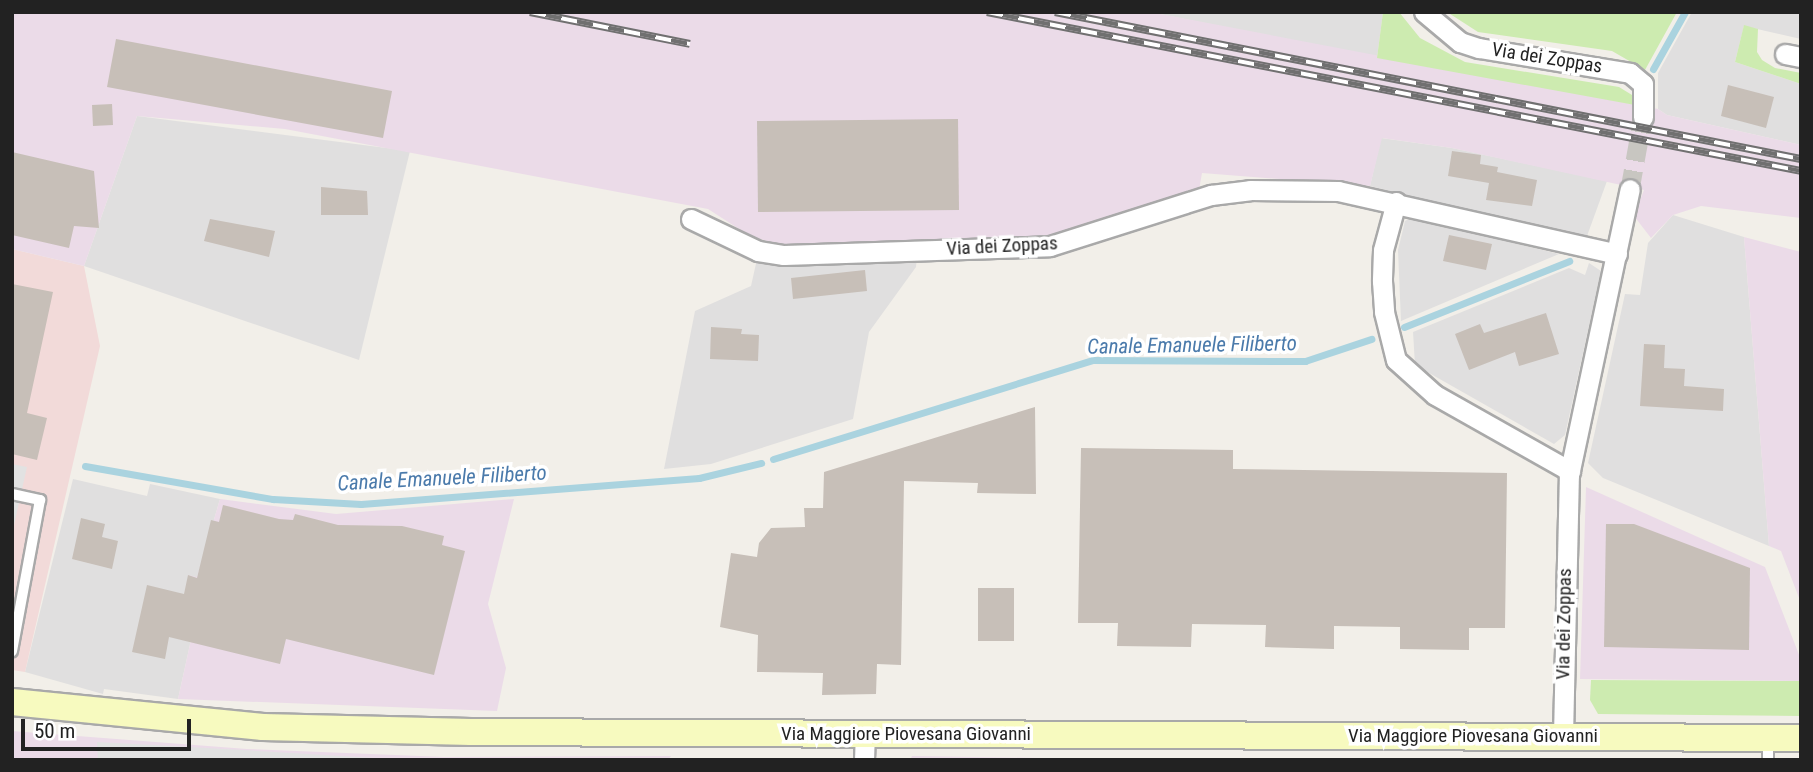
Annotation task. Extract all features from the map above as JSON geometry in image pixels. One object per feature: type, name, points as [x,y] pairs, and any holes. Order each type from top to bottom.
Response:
[{"type":"street","name":"Via dei Zoppas","points":[[1424,12],[1460,42],[1479,48],[1630,73],[1643,84],[1643,117]]},
{"type":"street","name":"Via dei Zoppas","points":[[1563,736],[1570,471],[1630,189]]},
{"type":"street","name":"Via dei Zoppas","points":[[691,219],[758,251],[785,255],[1050,246],[1211,195],[1250,190],[1338,191],[1616,254]]},
{"type":"street","points":[[1396,202],[1383,250],[1382,281],[1384,312],[1396,360],[1435,395],[1570,471]]},
{"type":"street","name":"Via Maggiore Piovesana Giovanni","points":[[12,702],[263,727],[1563,736],[1768,749],[1801,738]]},
{"type":"street","points":[[864,732],[864,760]]},
{"type":"lane","points":[[12,494],[40,500],[12,651]]},
{"type":"shaded area","points":[[12,12],[1150,12],[1658,109],[1667,115],[1801,145],[1801,218],[1701,206],[1673,215],[1651,238],[1634,216],[1644,190],[1452,148],[1382,138],[1370,186],[1202,173],[1199,190],[1056,236],[780,245],[750,236],[708,209],[285,129],[137,116],[84,266],[12,249]]},
{"type":"shaded area","points":[[1150,12],[1383,12],[1377,58]]},
{"type":"shaded area","points":[[1692,12],[1801,12],[1801,39],[1744,26],[1735,62],[1801,84],[1801,145],[1667,115],[1658,109],[1658,73]]},
{"type":"shaded area","points":[[137,116],[410,151],[359,360],[84,266]]},
{"type":"shaded area","points":[[1381,138],[1452,148],[1607,181],[1587,236],[1573,236],[1370,186]]},
{"type":"shaded area","points":[[1673,215],[1744,237],[1769,546],[1603,478],[1588,463],[1625,294],[1640,295],[1648,243]]},
{"type":"shaded area","points":[[1411,218],[1559,254],[1401,321],[1398,250],[1405,221]]},
{"type":"shaded area","points":[[1744,237],[1801,252],[1801,603],[1781,551],[1769,546]]},
{"type":"shaded area","points":[[12,249],[84,266],[100,346],[25,672],[12,670]]},
{"type":"shaded area","points":[[917,257],[916,267],[869,332],[853,419],[711,464],[664,469],[695,311],[751,286],[757,259]]},
{"type":"shaded area","points":[[1589,263],[1601,271],[1565,435],[1554,444],[1415,365],[1413,332],[1569,268],[1585,275]]},
{"type":"shaded area","points":[[12,464],[27,467],[12,534]]},
{"type":"shaded area","points":[[73,479],[147,496],[150,484],[220,499],[197,578],[196,617],[178,699],[104,689],[103,694],[25,672]]},
{"type":"shaded area","points":[[1586,487],[1765,567],[1801,660],[1801,681],[1580,679]]},
{"type":"shaded area","points":[[220,499],[336,514],[514,499],[488,604],[506,668],[497,711],[178,699],[196,617],[188,575],[197,577]]},
{"type":"shaded area","points":[[12,731],[247,749],[444,757],[671,756],[668,760],[12,760]]},
{"type":"shaded area","points":[[97,742],[243,750],[391,759],[98,760]]},
{"type":"shaded area","points":[[912,756],[1042,758],[1244,760],[910,760]]},
{"type":"green space","points":[[1383,12],[1399,12],[1420,38],[1465,62],[1619,87],[1632,95],[1635,105],[1377,58]]},
{"type":"green space","points":[[1447,12],[1677,12],[1645,70],[1612,51],[1478,32]]},
{"type":"green space","points":[[1744,25],[1758,29],[1757,52],[1762,60],[1775,68],[1801,73],[1801,84],[1735,62]]},
{"type":"green space","points":[[1591,680],[1801,681],[1801,716],[1598,714],[1590,700]]},
{"type":"building","points":[[116,39],[392,91],[383,138],[107,87]]},
{"type":"building","points":[[1728,85],[1774,97],[1766,128],[1721,116]]},
{"type":"building","points":[[112,104],[113,125],[93,126],[92,105]]},
{"type":"building","points":[[958,119],[959,210],[758,212],[757,121]]},
{"type":"building","points":[[1452,151],[1481,155],[1480,164],[1498,167],[1497,172],[1537,180],[1532,206],[1486,200],[1489,183],[1448,176]]},
{"type":"building","points":[[12,152],[94,171],[99,228],[74,226],[69,248],[12,235]]},
{"type":"building","points":[[321,187],[367,191],[368,215],[321,215]]},
{"type":"building","points":[[210,219],[275,231],[269,257],[204,241]]},
{"type":"building","points":[[1449,235],[1492,244],[1486,270],[1443,261]]},
{"type":"building","points":[[865,270],[867,291],[793,299],[791,278]]},
{"type":"building","points":[[12,284],[53,292],[27,413],[47,418],[37,460],[12,454]]},
{"type":"building","points":[[1546,313],[1559,354],[1519,366],[1515,352],[1469,370],[1455,334],[1480,324],[1484,333]]},
{"type":"building","points":[[711,327],[742,329],[741,334],[759,335],[758,361],[710,359]]},
{"type":"building","points":[[1644,344],[1665,345],[1664,368],[1685,369],[1684,386],[1724,389],[1723,411],[1640,406]]},
{"type":"building","points":[[1035,407],[1036,494],[977,493],[978,483],[904,481],[901,665],[877,664],[876,694],[822,695],[823,673],[757,672],[758,635],[720,627],[731,553],[757,557],[759,543],[771,528],[805,527],[804,508],[823,508],[824,472]]},
{"type":"building","points":[[1081,448],[1233,450],[1233,469],[1507,473],[1505,628],[1469,628],[1469,650],[1400,649],[1400,627],[1334,626],[1334,649],[1265,647],[1266,625],[1192,624],[1191,647],[1117,646],[1118,623],[1078,623]]},
{"type":"building","points":[[223,505],[279,519],[293,520],[295,514],[338,525],[402,526],[444,536],[442,545],[465,551],[434,675],[286,639],[280,664],[169,637],[165,659],[132,652],[147,585],[184,594],[188,575],[197,578],[211,520],[219,522]]},
{"type":"building","points":[[81,518],[105,524],[102,537],[118,541],[112,569],[72,559]]},
{"type":"building","points":[[1606,524],[1634,524],[1750,568],[1749,650],[1604,647]]},
{"type":"building","points":[[978,588],[1014,588],[1014,641],[978,641]]},
{"type":"waterway","name":"Canale Emanuele Filiberto","points":[[1653,69],[1685,12]]},
{"type":"waterway","name":"Canale Emanuele Filiberto","points":[[1404,327],[1569,261]]},
{"type":"waterway","name":"Canale Emanuele Filiberto","points":[[773,459],[1093,360],[1305,361],[1371,339]]},
{"type":"waterway","name":"Canale Emanuele Filiberto","points":[[85,466],[273,499],[361,504],[699,478],[761,463]]},
{"type":"tunnel","points":[[1630,189],[1643,117]]},
{"type":"railway","points":[[530,12],[690,44]]},
{"type":"railway","points":[[987,12],[1801,171]]},
{"type":"railway","points":[[1055,12],[1801,159]]}]
